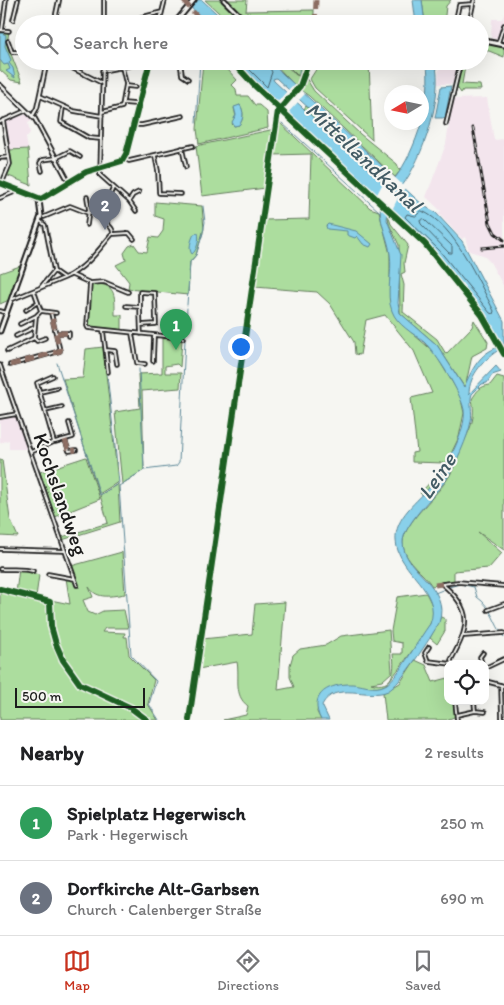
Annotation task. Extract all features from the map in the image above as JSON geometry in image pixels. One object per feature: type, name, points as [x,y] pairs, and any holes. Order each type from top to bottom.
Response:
[{"type":"main road","points":[[181,15],[194,0]]},
{"type":"main road","points":[[224,0],[239,15]]},
{"type":"main road","points":[[489,42],[504,45]]},
{"type":"main road","points":[[0,331],[42,214],[40,200],[86,172],[117,163],[124,159],[148,70]]},
{"type":"street","points":[[6,0],[1,30],[9,31]]},
{"type":"street","points":[[13,20],[17,0]]},
{"type":"street","points":[[56,15],[59,0]]},
{"type":"street","points":[[104,0],[104,15]]},
{"type":"street","points":[[161,15],[165,0]]},
{"type":"street","points":[[471,15],[474,0]]},
{"type":"street","points":[[457,15],[460,5],[473,4]]},
{"type":"street","points":[[150,15],[162,12]]},
{"type":"street","points":[[498,43],[504,25]]},
{"type":"street","points":[[8,41],[12,52],[15,52]]},
{"type":"street","points":[[32,115],[40,95],[44,70]]},
{"type":"street","points":[[77,70],[102,82]]},
{"type":"street","points":[[107,70],[102,71],[101,176],[129,201],[136,211]]},
{"type":"street","points":[[102,112],[122,108],[126,86],[123,70]]},
{"type":"street","points":[[181,70],[182,75],[188,79]]},
{"type":"street","points":[[446,124],[459,70]]},
{"type":"street","points":[[0,85],[32,115],[69,182]]},
{"type":"street","points":[[126,86],[136,87]]},
{"type":"street","points":[[40,95],[63,107],[83,114],[102,116]]},
{"type":"street","points":[[123,103],[135,104]]},
{"type":"street","points":[[63,107],[60,122],[89,138],[101,139]]},
{"type":"street","points":[[27,110],[2,121],[9,166],[1,184],[40,200]]},
{"type":"street","points":[[134,124],[142,125],[183,116]]},
{"type":"street","points":[[124,159],[129,161],[193,146]]},
{"type":"street","points":[[182,148],[186,167]]},
{"type":"street","points":[[42,171],[41,160],[56,158],[70,150],[80,157]]},
{"type":"street","points":[[154,155],[158,172],[159,193],[181,194]]},
{"type":"street","points":[[0,158],[9,157]]},
{"type":"street","points":[[113,233],[113,229],[105,220],[104,211],[114,188]]},
{"type":"street","points":[[0,198],[17,191]]},
{"type":"street","points":[[129,201],[132,195],[139,192]]},
{"type":"street","points":[[87,198],[87,225]]},
{"type":"street","points":[[44,217],[71,206],[88,213],[104,211]]},
{"type":"street","points":[[40,220],[45,225],[54,271],[64,278]]},
{"type":"street","points":[[12,298],[72,275],[92,258],[113,233],[130,233],[134,239]]},
{"type":"street","points":[[39,289],[54,271]]},
{"type":"street","points":[[72,275],[90,283],[104,282],[128,292]]},
{"type":"street","points":[[90,283],[87,327],[183,338]]},
{"type":"street","points":[[34,291],[40,312]]},
{"type":"street","points":[[141,325],[156,324],[156,294],[140,293],[141,334]]},
{"type":"street","points":[[26,310],[38,302]]},
{"type":"street","points":[[126,306],[140,307]]},
{"type":"street","points":[[0,311],[6,313]]},
{"type":"street","points":[[20,324],[40,312],[56,313]]},
{"type":"street","points":[[10,365],[60,352],[61,349],[51,312]]},
{"type":"street","points":[[34,338],[36,316]]},
{"type":"street","points":[[16,336],[35,327]]},
{"type":"street","points":[[103,330],[108,372]]},
{"type":"street","points":[[57,332],[69,333],[69,336]]},
{"type":"street","points":[[132,333],[137,363],[145,364]]},
{"type":"street","points":[[153,361],[154,335]]},
{"type":"street","points":[[34,338],[37,341],[45,338]]},
{"type":"street","points":[[7,351],[34,338]]},
{"type":"street","points":[[105,350],[115,350],[117,364]]},
{"type":"street","name":"Kochslandweg","points":[[0,365],[78,585]]},
{"type":"street","points":[[53,376],[37,383],[54,442]]},
{"type":"street","points":[[40,392],[57,388]]},
{"type":"street","points":[[45,411],[62,407]]},
{"type":"street","name":"Kochslandweg","points":[[0,417],[17,414]]},
{"type":"street","points":[[31,452],[54,442],[73,437],[69,422]]},
{"type":"street","points":[[65,440],[69,451]]},
{"type":"street","points":[[64,452],[76,450]]},
{"type":"street","points":[[0,549],[65,551]]},
{"type":"street","points":[[0,569],[12,570],[17,568],[33,570]]},
{"type":"street","points":[[48,574],[75,580]]},
{"type":"street","points":[[451,660],[464,636],[466,616],[456,594],[442,584],[462,582],[504,586]]},
{"type":"street","points":[[488,609],[504,604]]},
{"type":"street","points":[[464,636],[502,633]]},
{"type":"street","points":[[429,647],[425,653],[428,661],[444,663]]},
{"type":"street","points":[[481,660],[480,657],[483,653]]},
{"type":"street","points":[[489,666],[504,659]]},
{"type":"street","points":[[489,682],[502,686],[502,720]]},
{"type":"street","points":[[456,705],[457,720]]},
{"type":"street","points":[[474,705],[475,712]]},
{"type":"street","points":[[457,715],[485,712]]},
{"type":"shaded area","points":[[504,14],[504,21],[499,36],[497,39],[491,38],[492,19],[502,19]]},
{"type":"shaded area","points":[[439,70],[457,70],[454,84],[438,84]]},
{"type":"shaded area","points":[[487,98],[494,140],[504,139],[504,287],[490,262],[483,255],[469,251],[465,237],[462,239],[438,213],[441,211],[426,197],[446,144],[453,99]]},
{"type":"shaded area","points":[[27,114],[32,121],[28,123],[30,133],[26,138],[28,149],[9,150],[5,121]]},
{"type":"shaded area","points":[[15,416],[27,449],[9,449],[9,440],[0,443],[0,419]]},
{"type":"green space","points":[[205,0],[222,0],[236,15],[221,15]]},
{"type":"green space","points":[[226,0],[247,0],[246,11],[314,10],[314,15],[240,15]]},
{"type":"green space","points":[[422,0],[451,0],[446,6],[445,15],[424,15]]},
{"type":"green space","points":[[0,31],[9,32],[7,44],[15,64],[15,70],[17,70],[22,82],[11,80],[0,70]]},
{"type":"green space","points":[[489,44],[504,48],[504,57],[489,51]]},
{"type":"green space","points":[[202,70],[228,70],[237,80],[232,85],[236,89],[237,96],[248,96],[255,105],[259,105],[267,112],[268,128],[199,144],[197,129]],"holes":[[[240,105],[243,112],[239,125],[234,126],[232,124],[236,117],[234,108]]]},
{"type":"green space","points":[[280,70],[291,70],[302,77],[298,89]]},
{"type":"green space","points":[[292,70],[305,70],[304,75],[297,75]]},
{"type":"green space","points":[[316,70],[369,70],[372,140],[315,88],[310,79]]},
{"type":"green space","points":[[460,70],[464,70],[462,84],[480,85],[481,90],[463,90],[461,93],[456,86]]},
{"type":"green space","points":[[306,78],[314,91],[360,134],[397,164],[400,171],[395,177],[309,96],[299,89]]},
{"type":"green space","points":[[306,106],[386,179],[383,182],[304,109]]},
{"type":"green space","points":[[278,121],[370,208],[379,211],[390,254],[390,300],[399,322],[434,352],[460,395],[464,413],[459,437],[440,474],[423,495],[420,493],[440,472],[444,463],[412,462],[412,453],[417,452],[411,398],[432,393],[414,351],[385,315],[366,320],[360,355],[355,354],[354,342],[330,304],[317,292],[255,287],[265,220],[309,219],[311,154],[273,155]]},
{"type":"green space","points":[[275,129],[266,188],[202,196],[196,146]]},
{"type":"green space","points":[[300,133],[310,138],[371,194],[370,195]]},
{"type":"green space","points":[[28,149],[31,185],[6,175],[10,166],[9,150]]},
{"type":"green space","points":[[155,202],[202,206],[204,229],[196,255],[190,262],[188,295],[128,289],[129,282],[116,265],[126,260],[124,253],[129,246],[134,244],[139,251],[147,252],[150,237],[158,238],[163,231],[164,219],[155,216]]},
{"type":"green space","points":[[387,211],[391,224],[408,245],[404,263],[405,272],[401,274],[404,285],[403,312],[437,339],[446,354],[472,327],[474,320],[488,342],[487,348],[472,356],[465,388],[437,345],[400,313],[399,245],[389,224]]},
{"type":"green space","points":[[20,266],[9,300],[0,304],[0,273]]},
{"type":"green space","points":[[91,284],[105,285],[110,288],[115,301],[115,315],[122,315],[122,330],[86,326]]},
{"type":"green space","points":[[162,338],[182,340],[180,367],[177,364],[165,366],[165,373],[181,373],[180,388],[142,391],[144,470],[122,484],[115,412],[140,408],[138,374],[162,373]]},
{"type":"green space","points":[[103,347],[118,482],[99,494],[63,379],[83,378],[86,349]]},
{"type":"green space","points":[[497,376],[504,378],[504,550],[478,532],[502,553],[489,568],[454,571],[454,581],[432,586],[411,562],[405,552],[403,546],[404,538],[412,521],[441,488],[452,471],[472,421],[472,399],[479,389],[490,385]]},
{"type":"green space","points":[[86,457],[100,499],[55,517],[40,472]]},
{"type":"green space","points":[[0,460],[2,460],[10,519],[18,537],[0,536]]},
{"type":"green space","points":[[118,484],[120,522],[62,540],[62,537],[108,523],[100,495]]},
{"type":"green space","points":[[122,552],[125,594],[100,595],[96,594],[89,587],[93,597],[83,600],[88,612],[95,615],[103,611],[124,610],[128,628],[105,628],[102,632],[125,633],[124,637],[127,637],[129,655],[154,680],[148,704],[158,720],[0,720],[0,589],[16,593],[19,569],[39,575],[36,597],[70,604],[66,578],[75,580],[79,588],[71,566]]},
{"type":"green space","points":[[426,593],[433,608],[433,618],[410,654],[389,681],[394,666],[393,654],[402,654],[402,643],[392,641],[391,631],[397,597]]},
{"type":"green space","points":[[285,602],[278,690],[294,687],[290,677],[290,665],[293,655],[300,649],[326,645],[341,636],[389,630],[392,672],[382,681],[371,683],[384,684],[389,681],[383,686],[375,688],[346,685],[330,689],[320,695],[317,712],[321,720],[223,720],[246,715],[248,706],[240,697],[237,662],[198,669],[202,639],[252,634],[255,604]]},
{"type":"green space","points":[[441,617],[445,619],[445,631],[437,644],[430,638]]},
{"type":"green space","points":[[415,660],[426,665],[433,682],[444,679],[444,705],[456,705],[457,716],[446,720],[386,720],[383,693],[400,683]]},
{"type":"water","points":[[185,0],[202,0],[218,15],[198,15]]},
{"type":"water","points":[[413,0],[422,0],[424,15],[415,15]]},
{"type":"water","points":[[0,34],[6,35],[5,46],[11,60],[9,63],[13,68],[15,78],[6,71],[10,69],[8,64],[4,65],[0,60]]},
{"type":"water","name":"Mittellandkanal","points":[[244,70],[279,70],[395,178],[410,153],[418,130],[429,130],[417,160],[402,186],[424,206],[435,212],[462,241],[504,321],[504,348],[481,311],[437,254],[388,208],[387,220],[401,255],[398,303],[400,313],[437,345],[464,387],[473,368],[481,358],[486,353],[499,347],[500,349],[484,362],[475,374],[469,394],[496,366],[501,372],[492,375],[487,383],[482,384],[472,394],[470,427],[457,460],[446,480],[413,520],[404,536],[405,553],[439,598],[441,610],[439,623],[415,660],[394,687],[380,693],[343,692],[335,694],[322,705],[329,720],[321,720],[317,704],[321,693],[340,685],[353,684],[377,687],[387,684],[392,680],[430,624],[432,612],[430,601],[425,591],[404,563],[396,541],[396,532],[408,510],[432,485],[443,469],[459,439],[464,419],[462,403],[442,364],[424,342],[394,316],[389,297],[390,254],[380,215],[381,200]],"holes":[[[276,78],[391,183],[388,187],[274,81],[273,79]]]},
{"type":"water","points":[[427,70],[436,70],[437,91],[429,129]]},
{"type":"water","points":[[451,86],[445,118],[435,118],[441,87]]},
{"type":"water","points":[[240,105],[243,118],[239,125],[234,126],[232,122],[236,115],[234,107]]},
{"type":"water","points":[[328,224],[356,231],[372,244],[370,247],[363,244],[357,236],[355,238],[347,235],[347,231],[327,229],[326,226]]},
{"type":"water","points":[[198,233],[198,244],[192,254],[190,250],[191,242],[194,234]]},
{"type":"pier","points":[[294,84],[305,94],[299,100],[288,90]]},
{"type":"pier","points":[[287,91],[298,102],[286,115],[275,105]]},
{"type":"pier","points":[[391,174],[406,188],[401,194],[386,179]]},
{"type":"pier","points":[[384,181],[399,196],[391,212],[375,198]]},
{"type":"waterway","points":[[199,70],[199,77]]},
{"type":"waterway","points":[[299,70],[299,74]]},
{"type":"waterway","points":[[298,85],[299,77]]},
{"type":"waterway","points":[[196,123],[199,79]]},
{"type":"waterway","points":[[282,123],[380,212]]},
{"type":"waterway","points":[[203,206],[205,222],[203,232]]},
{"type":"waterway","points":[[187,305],[190,262],[196,255],[203,233]]},
{"type":"waterway","points":[[185,337],[187,308]]},
{"type":"waterway","points":[[173,336],[183,335]]},
{"type":"waterway","points":[[159,720],[149,704],[156,681],[131,655],[119,486],[144,470],[176,466],[179,462],[185,340]]},
{"type":"waterway","points":[[57,363],[100,495],[119,483],[107,374]]},
{"type":"waterway","points":[[139,369],[144,469]]},
{"type":"waterway","points":[[449,587],[460,584],[474,587],[477,597],[486,606],[504,637]]},
{"type":"waterway","points":[[435,593],[445,589]]},
{"type":"railway","points":[[473,128],[490,223],[495,233],[504,240]]},
{"type":"railway","points":[[482,248],[504,246]]},
{"type":"marked path","points":[[183,0],[196,15]]},
{"type":"marked path","points":[[315,15],[316,0]]},
{"type":"marked path","points":[[10,365],[60,351],[51,313]]},
{"type":"marked path","points":[[57,333],[69,333],[69,336]]},
{"type":"marked path","points":[[65,440],[69,451],[76,450]]},
{"type":"marked path","points":[[435,585],[442,584]]},
{"type":"cycle path","points":[[0,183],[41,199],[86,172],[122,161],[126,154],[148,70]]},
{"type":"cycle path","points":[[240,70],[425,244],[482,315],[504,354]]},
{"type":"cycle path","points":[[189,720],[278,111],[300,86],[306,70]]},
{"type":"cycle path","points":[[0,589],[50,602],[51,626],[56,644],[63,660],[80,684],[131,708],[147,720]]},
{"type":"place","name":"Dorfkirche Alt-Garbsen","points":[[105,230]]},
{"type":"place","name":"Spielplatz Hegerwisch","points":[[176,350]]},
{"type":"water label","name":"Leine","points":[[437,476]]}]
